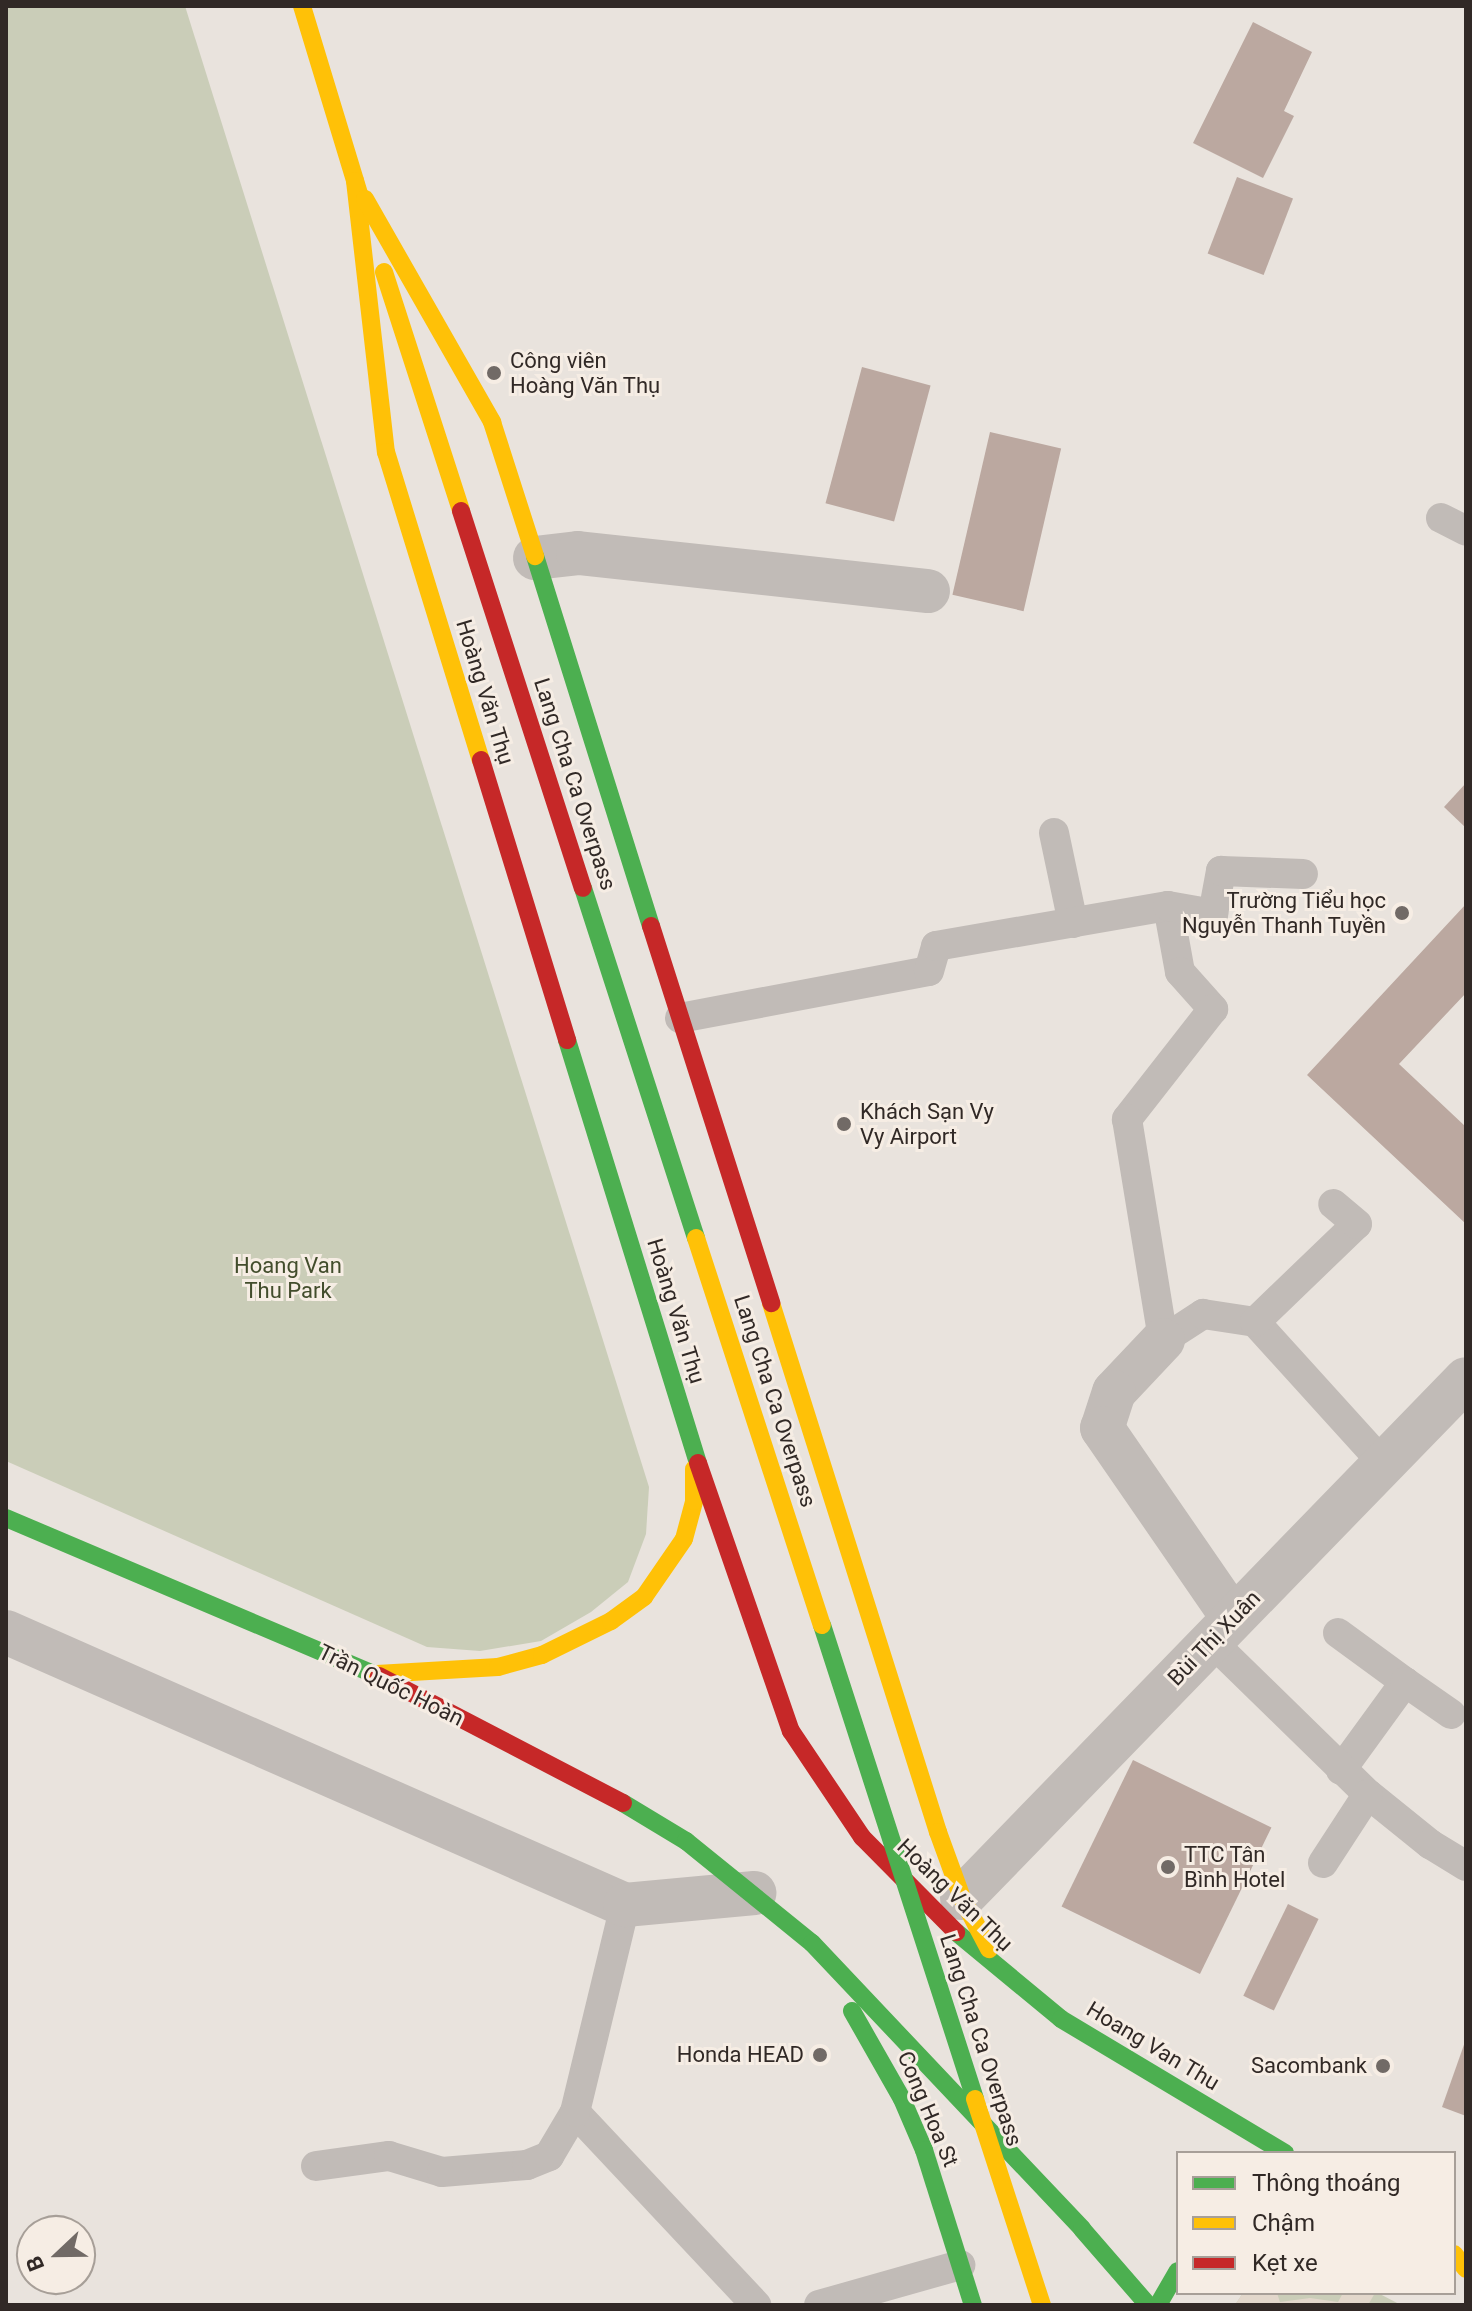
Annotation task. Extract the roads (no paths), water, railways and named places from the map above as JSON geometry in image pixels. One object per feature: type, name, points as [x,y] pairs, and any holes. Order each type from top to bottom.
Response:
[{"type":"main road","name":"Hoàng Văn Thụ","points":[[302,6],[461,511]]},
{"type":"main road","name":"Hoàng Văn Thụ","points":[[355,181],[492,422],[962,1898],[1001,1972]]},
{"type":"main road","name":"Hoàng Văn Thụ","points":[[355,181],[386,452],[694,1452],[791,1731],[862,1837],[929,1908],[1001,1972]]},
{"type":"main road","name":"Lang Cha Ca Overpass","points":[[461,511],[1042,2305]]},
{"type":"main road","points":[[374,1674],[498,1667],[542,1655],[611,1621],[644,1597],[684,1539],[694,1501],[694,1452]]},
{"type":"main road","name":"Trần Quốc Hoàn","points":[[6,1518],[374,1674],[609,1795],[686,1841],[812,1943],[1082,2229],[1148,2305]]},
{"type":"main road","name":"Cong Hoa St","points":[[812,1943],[902,2099],[924,2150],[973,2305]]},
{"type":"main road","name":"Hoang Van Thu","points":[[1001,1972],[1061,2019],[1282,2151]]},
{"type":"main road","points":[[1158,2305],[1176,2274]]},
{"type":"street","points":[[535,558],[578,553],[928,591]]},
{"type":"street","points":[[1163,1340],[1114,1392],[1102,1428],[1222,1630]]},
{"type":"street","name":"Bùi Thị Xuân","points":[[962,1898],[1382,1462],[1462,1389]]},
{"type":"street","points":[[6,1632],[625,1905],[754,1893]]},
{"type":"lane","points":[[1054,833],[1073,923]]},
{"type":"lane","points":[[680,1018],[929,971],[936,946],[1168,906],[1213,914],[1221,871],[1303,874]]},
{"type":"lane","points":[[1168,906],[1180,972],[1213,1009],[1127,1119],[1163,1340],[1203,1314],[1255,1322],[1382,1462]]},
{"type":"lane","points":[[1255,1322],[1357,1224],[1333,1204]]},
{"type":"lane","points":[[1222,1630],[1341,1770],[1430,1844],[1466,1866]]},
{"type":"lane","points":[[1338,1633],[1451,1714]]},
{"type":"lane","points":[[1341,1770],[1405,1682]]},
{"type":"lane","points":[[1323,1863],[1368,1794]]},
{"type":"lane","points":[[316,2166],[389,2156],[442,2172],[527,2165],[549,2156],[575,2112],[625,1905]]},
{"type":"lane","points":[[575,2112],[749,2303]]},
{"type":"lane","points":[[819,2305],[960,2265]]},
{"type":"place","name":"Công viên Hoàng Văn Thụ","points":[[494,373]]},
{"type":"place","name":"Trường Tiểu học Nguyễn Thanh Tuyền","points":[[1402,913]]},
{"type":"place","name":"Khách Sạn Vy Vy Airport","points":[[844,1124]]},
{"type":"place","name":"TTC Tân Bình Hotel","points":[[1168,1867]]},
{"type":"place","name":"Honda HEAD","points":[[820,2055]]},
{"type":"place","name":"Sacombank","points":[[1383,2066]]},
{"type":"park label","name":"Hoang Van Thu Park","points":[[288,1278]]}]
